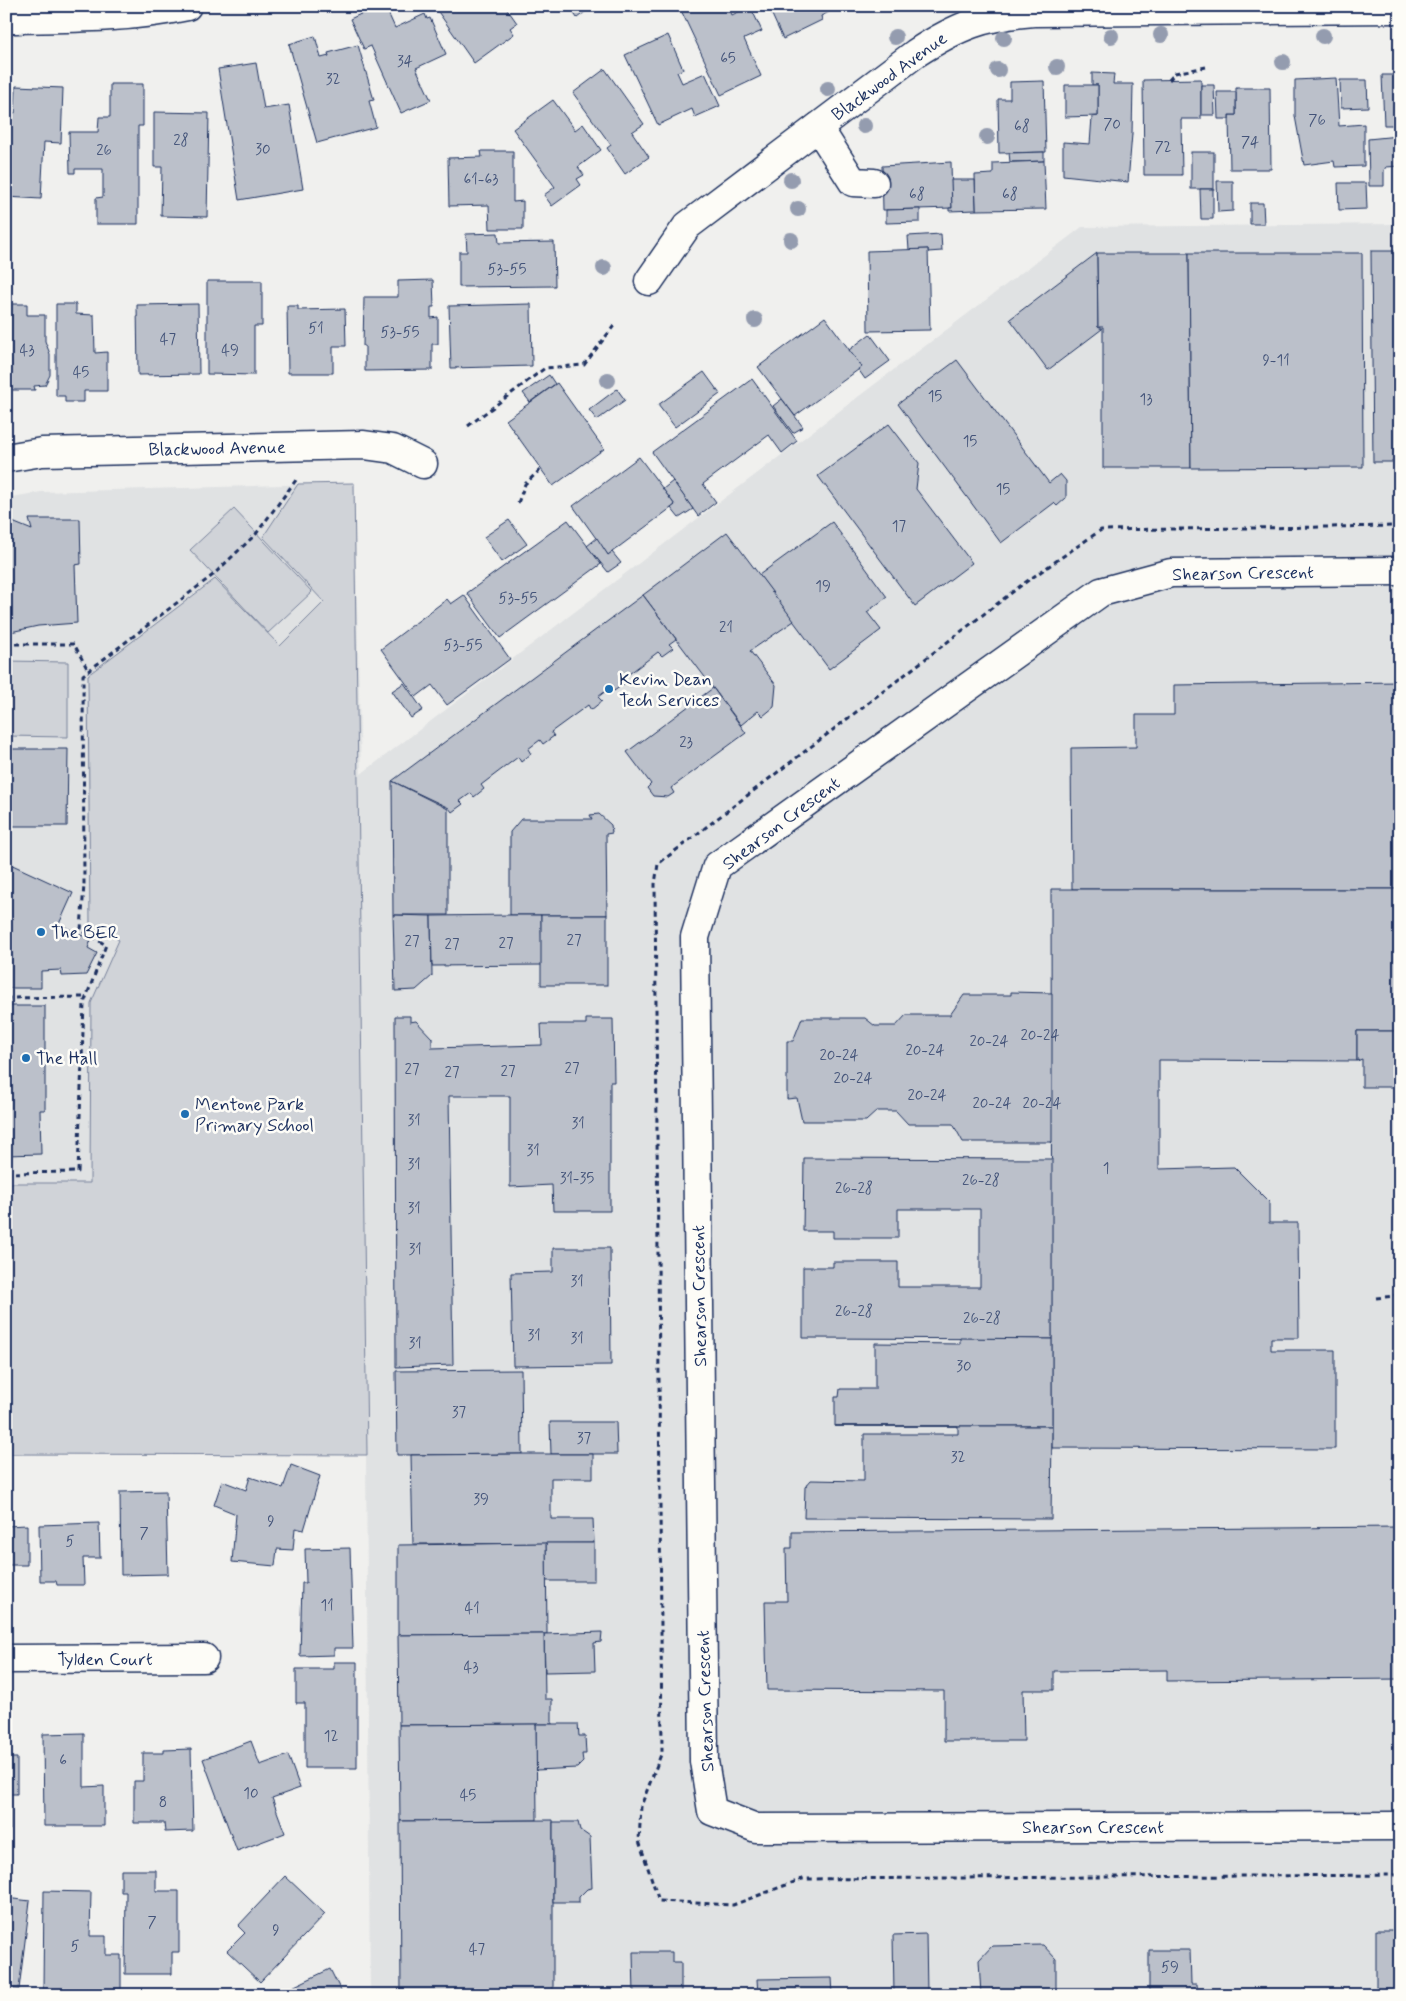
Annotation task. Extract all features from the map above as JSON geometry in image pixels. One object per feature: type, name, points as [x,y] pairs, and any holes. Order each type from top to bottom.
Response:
[{"type":"street","points":[[6,19],[101,18],[149,14],[187,6]]},
{"type":"street","name":"Blackwood Avenue","points":[[649,281],[687,226],[942,36],[981,19],[1004,14],[1034,12],[1183,8],[1400,9]]},
{"type":"street","points":[[818,127],[852,182],[874,183]]},
{"type":"street","name":"Blackwood Avenue","points":[[6,458],[42,452],[364,445],[393,449],[423,464]]},
{"type":"street","name":"Shearson Crescent","points":[[1400,571],[1171,573],[1101,592],[718,866],[694,937],[704,1761],[712,1812],[756,1828],[1400,1826]]},
{"type":"street","name":"Tylden Court","points":[[6,1659],[204,1658]]},
{"type":"path","points":[[1169,80],[1175,73],[1206,67]]},
{"type":"path","points":[[468,426],[545,368],[584,365],[616,323]]},
{"type":"path","points":[[518,503],[524,484],[541,469]]},
{"type":"path","points":[[6,1173],[78,1172],[84,1003],[106,945],[82,930],[84,884],[83,675],[213,575],[256,534],[296,480]]},
{"type":"path","points":[[1400,526],[1101,530],[1023,584],[658,864],[655,884],[662,1752],[641,1806],[639,1841],[659,1901],[724,1904],[733,1904],[802,1878],[1400,1875]]},
{"type":"path","points":[[6,644],[74,644],[89,672]]},
{"type":"path","points":[[9,1006],[8,998],[86,997]]},
{"type":"path","points":[[1376,1298],[1394,1296],[1400,1291]]},
{"type":"shaded area","points":[[1400,224],[1400,1995],[370,1995],[366,1455],[6,1454],[6,498],[41,492],[354,483],[361,774],[1082,227]]},
{"type":"shaded area","name":"Mentone Park Primary School","points":[[354,483],[367,1455],[6,1454],[6,1183],[90,1183],[91,1003],[119,940],[90,926],[88,675],[215,579],[280,646],[324,602],[263,537],[298,484]]},
{"type":"shaded area","points":[[234,509],[312,592],[268,633],[190,550]]},
{"type":"shaded area","points":[[6,661],[68,662],[68,737],[6,736]]},
{"type":"building","points":[[378,6],[385,6],[395,28],[425,14],[427,19],[430,18],[446,54],[416,68],[431,100],[401,113],[371,46],[364,49],[350,19]]},
{"type":"building","points":[[434,6],[505,6],[517,23],[510,28],[514,34],[474,63]]},
{"type":"building","points":[[569,6],[593,6],[577,18]]},
{"type":"building","points":[[679,6],[728,6],[732,15],[750,6],[762,31],[744,39],[761,76],[721,95]]},
{"type":"building","points":[[768,6],[841,6],[821,16],[822,20],[783,39]]},
{"type":"building","points":[[668,35],[683,69],[677,72],[682,83],[705,73],[720,106],[695,117],[692,109],[658,125],[625,55]]},
{"type":"building","points":[[315,36],[321,58],[329,56],[328,53],[358,45],[374,100],[369,101],[376,127],[317,143],[289,44]]},
{"type":"building","points":[[256,63],[264,109],[289,105],[303,189],[239,200],[218,69]]},
{"type":"building","points":[[605,69],[644,124],[632,132],[649,157],[625,174],[607,148],[611,145],[573,93]]},
{"type":"building","points":[[1092,73],[1114,74],[1113,84],[1133,84],[1132,134],[1128,182],[1063,175],[1063,142],[1090,144],[1092,117],[1098,116],[1098,85],[1092,85]]},
{"type":"building","points":[[1382,75],[1400,75],[1400,136],[1398,136],[1398,125],[1384,125]]},
{"type":"building","points":[[1336,78],[1339,126],[1364,124],[1364,166],[1335,167],[1334,161],[1304,165],[1295,116],[1295,80]]},
{"type":"building","points":[[1201,79],[1201,119],[1181,119],[1182,175],[1144,175],[1143,80]]},
{"type":"building","points":[[1340,80],[1367,80],[1368,107],[1341,108]]},
{"type":"building","points":[[1044,81],[1046,152],[999,153],[998,99],[1010,99],[1010,82]]},
{"type":"building","points":[[110,84],[143,84],[143,126],[138,126],[138,224],[96,224],[96,198],[103,197],[103,169],[75,169],[75,173],[70,173],[69,132],[98,132],[99,117],[110,117]]},
{"type":"building","points":[[1065,85],[1098,85],[1098,116],[1065,117]]},
{"type":"building","points":[[1201,85],[1214,85],[1215,115],[1201,115]]},
{"type":"building","points":[[16,86],[63,88],[61,143],[44,142],[41,199],[6,197],[6,112],[15,113]]},
{"type":"building","points":[[1236,88],[1270,88],[1271,169],[1230,169],[1229,115],[1236,115]]},
{"type":"building","points":[[1217,92],[1236,92],[1236,115],[1229,115],[1229,119],[1218,119]]},
{"type":"building","points":[[553,100],[575,130],[583,124],[601,150],[578,167],[584,175],[577,179],[581,185],[552,206],[544,195],[555,187],[513,129]]},
{"type":"building","points":[[154,112],[209,113],[207,217],[161,216],[162,167],[154,167]]},
{"type":"building","points":[[1400,136],[1400,166],[1386,167],[1384,170],[1384,186],[1369,186],[1368,139]]},
{"type":"building","points":[[481,151],[513,151],[513,202],[523,201],[523,229],[490,229],[489,205],[449,206],[448,158],[482,157]]},
{"type":"building","points":[[1044,152],[1044,161],[1010,162],[1009,153]]},
{"type":"building","points":[[1191,152],[1214,152],[1214,189],[1191,189]]},
{"type":"building","points":[[1044,161],[1046,209],[976,210],[975,175],[993,174],[993,163]]},
{"type":"building","points":[[951,162],[952,208],[883,210],[882,166]]},
{"type":"building","points":[[951,180],[975,180],[976,210],[949,211],[949,208],[952,208]]},
{"type":"building","points":[[1217,181],[1233,181],[1233,211],[1218,212]]},
{"type":"building","points":[[1338,183],[1366,183],[1367,209],[1339,210]]},
{"type":"building","points":[[1200,189],[1213,189],[1213,219],[1201,219]]},
{"type":"building","points":[[1250,203],[1263,203],[1264,224],[1250,224]]},
{"type":"building","points":[[920,209],[920,222],[886,223],[886,210]]},
{"type":"building","points":[[498,233],[499,243],[554,242],[555,286],[459,287],[459,252],[467,252],[466,234]]},
{"type":"building","points":[[941,234],[942,251],[928,252],[928,249],[909,250],[908,236]]},
{"type":"building","points":[[928,249],[930,330],[868,331],[867,251]]},
{"type":"building","points":[[1371,251],[1400,251],[1400,462],[1373,462]]},
{"type":"building","points":[[1097,253],[1098,327],[1102,329],[1048,370],[1010,319]]},
{"type":"building","points":[[1097,253],[1189,253],[1191,468],[1103,468],[1103,327],[1098,327]]},
{"type":"building","points":[[1189,253],[1362,253],[1363,467],[1191,468]]},
{"type":"building","points":[[433,280],[434,307],[431,307],[431,318],[438,317],[438,344],[432,344],[432,370],[365,371],[365,346],[363,346],[364,297],[398,297],[398,281]]},
{"type":"building","points":[[207,281],[262,281],[262,326],[254,326],[254,375],[207,374]]},
{"type":"building","points":[[6,304],[27,304],[27,315],[45,315],[45,341],[50,354],[50,375],[45,385],[34,386],[35,390],[6,390]]},
{"type":"building","points":[[56,304],[76,304],[76,314],[94,315],[95,353],[107,352],[107,391],[84,391],[84,402],[65,402],[65,396],[56,396]]},
{"type":"building","points":[[198,304],[199,374],[138,375],[137,305]]},
{"type":"building","points":[[531,304],[532,366],[451,368],[449,306]]},
{"type":"building","points":[[287,306],[298,306],[298,310],[345,309],[346,346],[333,346],[333,373],[288,373]]},
{"type":"building","points":[[825,317],[862,367],[795,416],[758,367]]},
{"type":"building","points":[[870,334],[890,361],[865,379],[858,369],[862,367],[849,350]]},
{"type":"building","points":[[957,360],[1049,483],[1060,474],[1066,481],[1066,498],[1057,506],[1054,503],[1001,543],[898,404]]},
{"type":"building","points":[[704,372],[720,394],[675,427],[658,405]]},
{"type":"building","points":[[549,375],[555,384],[530,402],[523,393]]},
{"type":"building","points":[[752,379],[797,441],[782,453],[769,435],[703,484],[716,502],[698,516],[652,452]]},
{"type":"building","points":[[557,383],[604,449],[553,486],[506,420]]},
{"type":"building","points":[[617,389],[625,400],[597,420],[589,410]]},
{"type":"building","points":[[782,399],[803,427],[793,433],[773,406]]},
{"type":"building","points":[[889,424],[919,463],[916,489],[972,563],[915,606],[818,476]]},
{"type":"building","points":[[639,457],[675,505],[608,555],[573,506]]},
{"type":"building","points":[[673,481],[693,509],[679,518],[671,508],[675,505],[663,489]]},
{"type":"building","points":[[29,519],[80,519],[81,564],[75,565],[77,623],[38,626],[6,633],[6,528],[10,521],[32,530]]},
{"type":"building","points":[[509,520],[527,544],[502,562],[484,537]]},
{"type":"building","points":[[568,520],[601,564],[500,638],[467,593]]},
{"type":"building","points":[[832,522],[887,597],[867,612],[881,630],[829,669],[759,575]]},
{"type":"building","points":[[727,532],[794,621],[750,651],[776,685],[774,707],[763,716],[758,711],[741,725],[643,595]]},
{"type":"building","points":[[597,538],[608,555],[612,552],[621,563],[608,572],[587,546]]},
{"type":"building","points":[[464,595],[510,659],[447,705],[432,685],[416,697],[381,649],[447,599],[451,604]]},
{"type":"building","points":[[643,595],[676,639],[669,644],[673,648],[662,656],[658,652],[621,680],[624,684],[614,691],[611,687],[598,697],[602,701],[591,710],[588,705],[551,732],[554,736],[543,744],[540,740],[528,749],[531,754],[521,762],[518,757],[481,785],[484,789],[474,797],[471,793],[460,801],[463,804],[452,812],[449,808],[392,781]]},
{"type":"building","points":[[1400,682],[1400,889],[1072,889],[1071,748],[1136,747],[1136,715],[1174,715],[1174,685]]},
{"type":"building","points":[[404,683],[423,710],[411,718],[392,691]]},
{"type":"building","points":[[713,688],[746,733],[671,788],[674,793],[668,797],[653,796],[647,788],[651,784],[627,752]]},
{"type":"building","points":[[6,749],[68,749],[67,826],[6,826]]},
{"type":"building","points":[[392,781],[448,809],[448,915],[393,915]]},
{"type":"building","points":[[599,814],[611,825],[612,833],[606,834],[607,915],[510,915],[510,832],[521,819],[592,819],[590,815]]},
{"type":"building","name":"The BER","points":[[6,862],[73,893],[59,924],[91,940],[88,948],[97,953],[86,975],[62,976],[61,970],[41,971],[41,988],[6,988]]},
{"type":"building","points":[[1051,889],[1400,889],[1400,1031],[1357,1031],[1357,1061],[1159,1060],[1159,1169],[1234,1167],[1269,1202],[1269,1223],[1298,1223],[1299,1338],[1271,1338],[1271,1350],[1335,1350],[1335,1449],[1052,1448]]},
{"type":"building","points":[[393,915],[431,916],[432,976],[416,990],[395,991]]},
{"type":"building","points":[[541,915],[542,965],[432,966],[431,916]]},
{"type":"building","points":[[541,915],[607,915],[607,985],[541,985]]},
{"type":"building","points":[[1011,992],[1052,993],[1052,1142],[963,1142],[953,1124],[908,1124],[896,1111],[877,1111],[866,1121],[802,1121],[797,1098],[787,1099],[787,1041],[793,1041],[802,1018],[865,1018],[875,1026],[896,1026],[906,1015],[950,1015],[964,995],[1011,995]]},
{"type":"building","name":"The Hall","points":[[6,1006],[45,1006],[45,1110],[40,1110],[41,1154],[6,1155]]},
{"type":"building","points":[[395,1016],[410,1016],[410,1022],[416,1021],[432,1038],[432,1048],[542,1045],[541,1024],[586,1024],[586,1019],[613,1019],[614,1082],[610,1082],[610,1211],[553,1211],[552,1185],[510,1187],[510,1096],[449,1096],[453,1365],[396,1367]]},
{"type":"building","points":[[1357,1031],[1400,1031],[1400,1087],[1362,1087],[1362,1059],[1357,1061]]},
{"type":"building","points":[[804,1158],[1052,1159],[1052,1339],[803,1338],[803,1267],[833,1267],[833,1262],[898,1262],[898,1287],[980,1287],[980,1209],[898,1209],[898,1238],[833,1238],[833,1231],[803,1231]]},
{"type":"building","points":[[553,1248],[610,1248],[611,1365],[513,1366],[511,1273],[553,1272]]},
{"type":"building","points":[[960,1338],[1052,1339],[1052,1426],[835,1426],[835,1397],[839,1397],[840,1389],[875,1389],[875,1343],[960,1344]]},
{"type":"building","points":[[521,1370],[522,1454],[397,1455],[396,1371]]},
{"type":"building","points":[[550,1422],[616,1422],[617,1454],[551,1454]]},
{"type":"building","points":[[958,1426],[1052,1426],[1051,1519],[804,1518],[805,1487],[811,1480],[864,1481],[864,1434],[958,1434]]},
{"type":"building","points":[[593,1454],[593,1478],[551,1478],[551,1519],[593,1519],[594,1543],[413,1544],[411,1455]]},
{"type":"building","points":[[291,1465],[320,1476],[304,1530],[295,1528],[293,1550],[277,1549],[275,1566],[232,1562],[236,1514],[214,1505],[222,1481],[246,1490],[250,1477],[283,1488]]},
{"type":"building","points":[[166,1491],[168,1574],[121,1575],[120,1492]]},
{"type":"building","points":[[99,1523],[100,1558],[83,1558],[84,1585],[57,1585],[56,1581],[40,1581],[39,1525]]},
{"type":"building","points":[[27,1525],[27,1565],[6,1565],[6,1526]]},
{"type":"building","points":[[1400,1527],[1400,1679],[1167,1681],[1167,1670],[1054,1671],[1054,1690],[1023,1690],[1024,1741],[944,1741],[944,1691],[767,1690],[765,1601],[787,1601],[786,1548],[792,1548],[792,1532]]},
{"type":"building","points":[[546,1543],[594,1543],[594,1581],[546,1581]]},
{"type":"building","points":[[546,1543],[547,1634],[398,1635],[398,1545]]},
{"type":"building","points":[[350,1548],[353,1648],[334,1648],[334,1655],[300,1656],[302,1583],[306,1583],[305,1549]]},
{"type":"building","points":[[602,1632],[601,1642],[594,1643],[595,1671],[545,1672],[544,1634]]},
{"type":"building","points":[[544,1634],[545,1699],[552,1699],[552,1724],[399,1725],[398,1635]]},
{"type":"building","points":[[334,1662],[357,1662],[357,1768],[305,1768],[305,1703],[296,1703],[296,1669],[334,1669]]},
{"type":"building","points":[[536,1724],[578,1724],[579,1736],[585,1736],[586,1754],[582,1754],[583,1762],[577,1768],[536,1770]]},
{"type":"building","points":[[536,1724],[537,1820],[400,1821],[399,1725]]},
{"type":"building","points":[[6,1732],[9,1732],[10,1758],[17,1758],[17,1794],[10,1794],[10,1830],[6,1830]]},
{"type":"building","points":[[84,1733],[84,1787],[104,1786],[104,1826],[44,1826],[43,1734]]},
{"type":"building","points":[[251,1741],[260,1765],[288,1755],[300,1788],[272,1798],[285,1833],[237,1851],[203,1759]]},
{"type":"building","points":[[191,1749],[193,1831],[165,1832],[164,1823],[134,1823],[134,1781],[143,1781],[143,1753],[164,1753],[164,1750]]},
{"type":"building","points":[[553,1820],[553,1995],[401,1995],[400,1821]]},
{"type":"building","points":[[553,1822],[578,1822],[580,1830],[590,1837],[592,1888],[587,1889],[579,1897],[579,1902],[553,1902]]},
{"type":"building","points":[[121,1870],[156,1870],[156,1891],[179,1891],[179,1952],[172,1952],[172,1974],[125,1974],[126,1892],[121,1892]]},
{"type":"building","points":[[285,1876],[325,1914],[260,1982],[227,1951],[245,1933],[238,1926]]},
{"type":"building","points":[[44,1891],[91,1892],[90,1936],[106,1936],[106,1955],[121,1955],[121,1989],[43,1989]]},
{"type":"building","points":[[6,1898],[30,1901],[19,1989],[6,1988]]},
{"type":"building","points":[[1376,1930],[1400,1930],[1400,1995],[1376,1995]]},
{"type":"building","points":[[926,1934],[927,1995],[894,1995],[893,1935]]},
{"type":"building","points":[[1043,1945],[1056,1959],[1056,1995],[981,1995],[979,1960],[992,1946]]},
{"type":"building","points":[[1149,1950],[1190,1950],[1191,1984],[1197,1984],[1198,1995],[1149,1995]]},
{"type":"building","points":[[633,1952],[672,1952],[672,1962],[681,1962],[681,1995],[634,1995]]},
{"type":"building","points":[[330,1969],[343,1995],[281,1995],[280,1993]]},
{"type":"building","points":[[832,1978],[833,1995],[758,1995],[757,1979]]},
{"type":"building","points":[[1350,1992],[1353,1995],[1317,1995],[1317,1994]]},
{"type":"building","points":[[872,1993],[872,1995],[838,1995],[838,1994]]},
{"type":"place","name":"Kevin Dean Tech Services","points":[[609,689]]},
{"type":"place","name":"The BER","points":[[41,932]]},
{"type":"place","name":"The Hall","points":[[26,1058]]},
{"type":"place","name":"Mentone Park Primary School","points":[[185,1114]]}]
